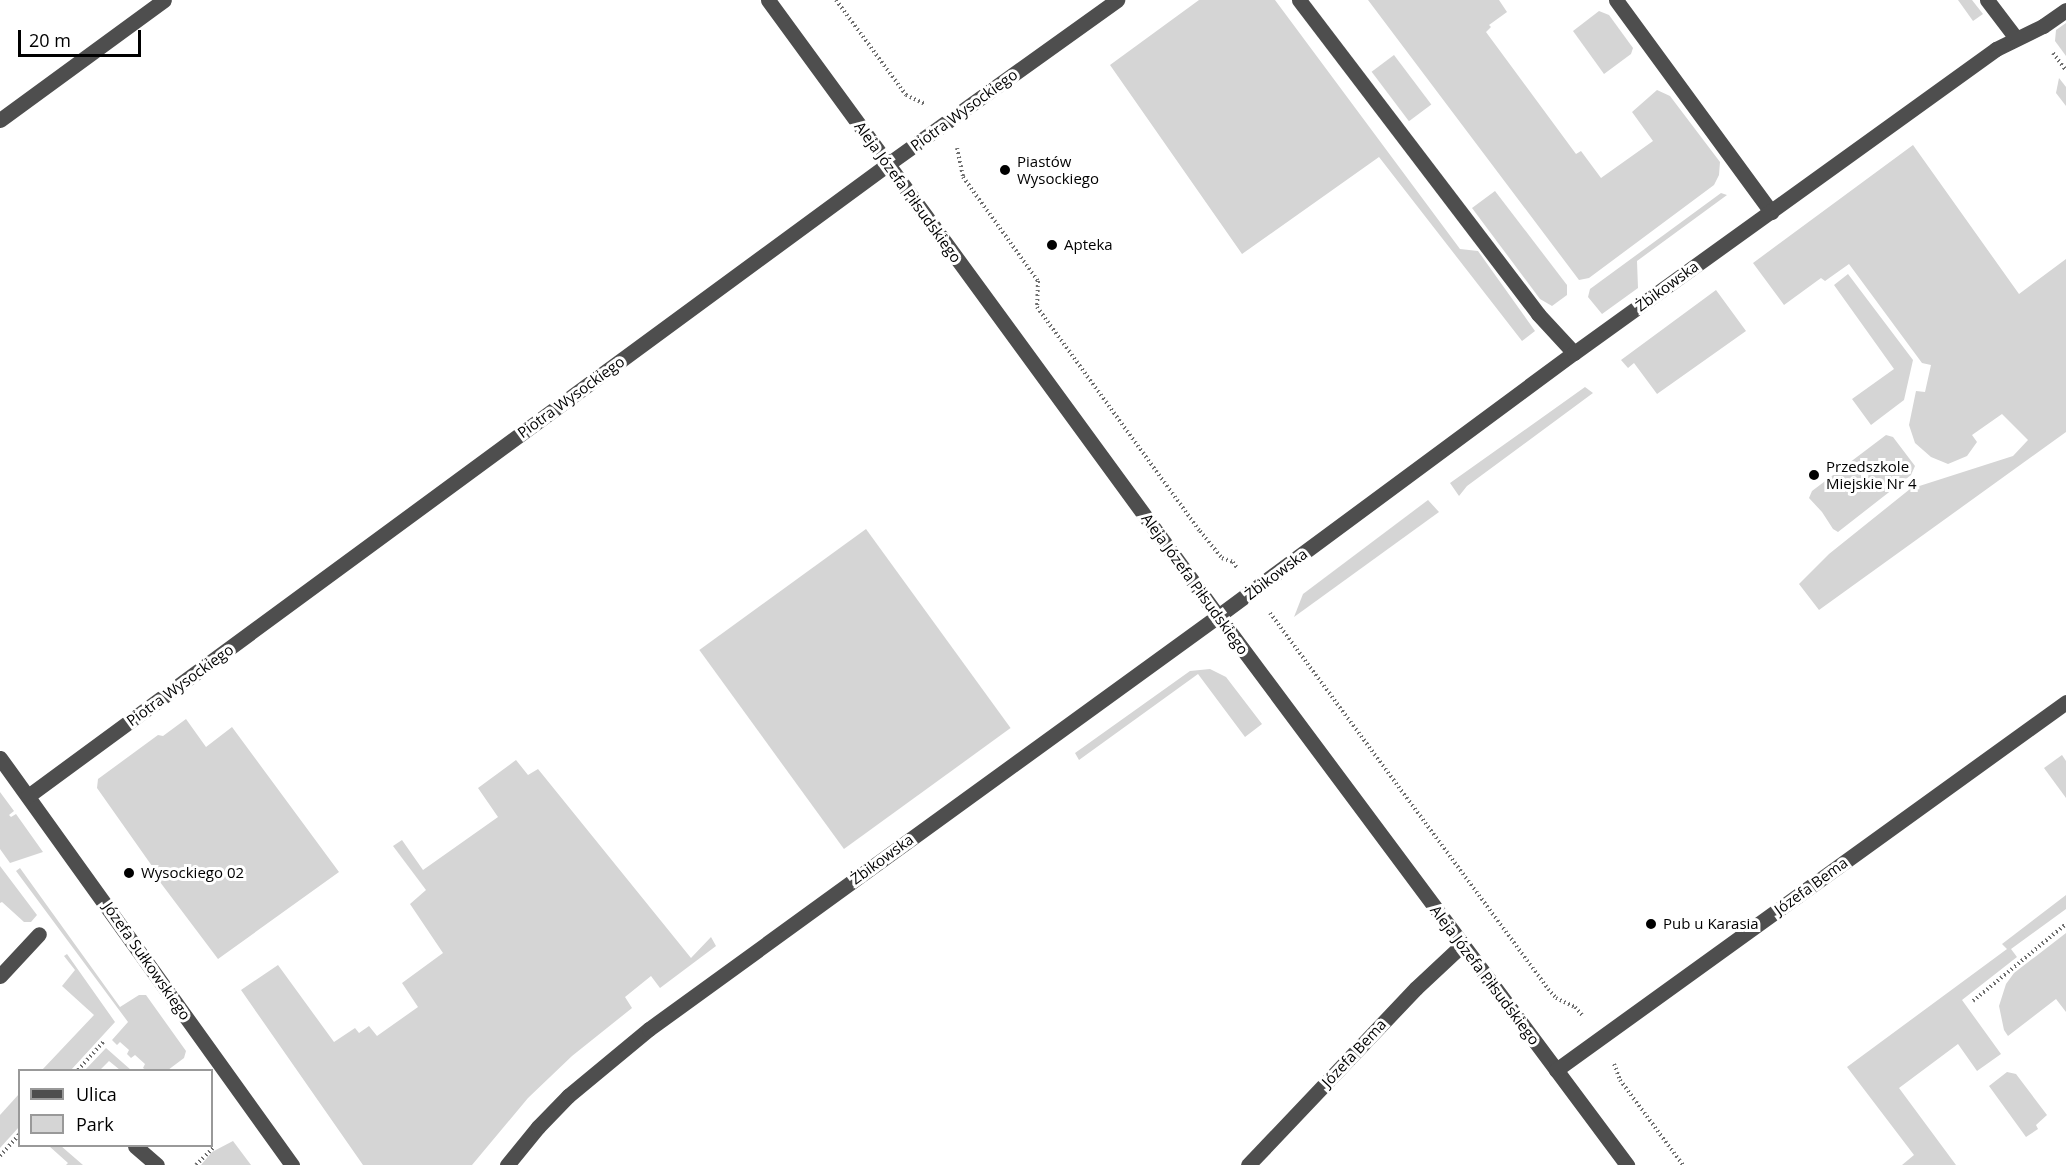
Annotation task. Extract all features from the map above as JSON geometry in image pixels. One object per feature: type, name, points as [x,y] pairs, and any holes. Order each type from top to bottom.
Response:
[{"type":"street","points":[[0,120],[165,0]]},
{"type":"street","name":"Aleja Józefa Piłsudskiego","points":[[768,0],[1218,616],[1627,1165]]},
{"type":"street","name":"Piotra Wysockiego","points":[[28,796],[888,164],[1117,0]]},
{"type":"street","points":[[1299,0],[1538,314],[1574,353]]},
{"type":"street","points":[[1616,0],[1771,212]]},
{"type":"street","points":[[1987,0],[2016,38]]},
{"type":"street","name":"Żbikowska","points":[[507,1165],[538,1127],[568,1096],[635,1040],[1218,616],[1574,353],[1996,49],[2043,26],[2066,10]]},
{"type":"street","name":"Józefa Bema","points":[[1556,1070],[2066,702]]},
{"type":"street","name":"Józefa Sułkowskiego","points":[[0,758],[292,1165]]},
{"type":"street","points":[[0,976],[39,934]]},
{"type":"street","name":"Józefa Bema","points":[[1248,1165],[1416,988],[1462,945]]},
{"type":"street","points":[[136,1147],[157,1165]]},
{"type":"path","points":[[836,0],[906,95],[920,100],[932,109]]},
{"type":"path","points":[[956,141],[963,177],[1038,281],[1037,307],[1200,531],[1222,558],[1233,562],[1239,570]]},
{"type":"path","points":[[1270,613],[1548,989],[1556,998],[1575,1006],[1586,1021]]},
{"type":"path","points":[[1973,1001],[2066,924]]},
{"type":"path","points":[[80,1069],[105,1040]]},
{"type":"path","points":[[1609,1055],[1620,1080],[1683,1165]]},
{"type":"path","points":[[0,1156],[18,1136]]},
{"type":"path","points":[[196,1165],[214,1147]]},
{"type":"green space","points":[[1199,0],[1275,0],[1460,249],[1478,251],[1535,331],[1522,341],[1379,157],[1242,254],[1110,65]]},
{"type":"green space","points":[[1368,0],[1499,0],[1507,12],[1489,25],[1491,27],[1486,32],[1576,154],[1581,151],[1601,178],[1653,141],[1632,112],[1657,90],[1670,96],[1720,162],[1719,175],[1714,185],[1589,278],[1579,280]]},
{"type":"green space","points":[[1958,0],[1972,0],[1983,14],[1973,21]]},
{"type":"green space","points":[[1599,11],[1609,15],[1633,48],[1631,54],[1604,74],[1573,31]]},
{"type":"green space","points":[[2066,23],[2066,56],[2055,41],[2056,30]]},
{"type":"green space","points":[[1394,55],[1431,105],[1409,121],[1372,72]]},
{"type":"green space","points":[[2059,78],[2066,87],[2066,106],[2056,93]]},
{"type":"green space","points":[[1913,145],[2019,294],[2066,259],[2066,432],[1819,610],[1799,584],[1829,554],[1910,489],[2013,456],[2028,440],[2002,414],[1972,435],[1977,442],[1967,456],[1948,464],[1931,457],[1915,443],[1909,425],[1916,391],[1925,392],[1931,365],[1922,363],[1849,264],[1825,281],[1821,278],[1784,305],[1753,263]]},
{"type":"green space","points":[[1495,191],[1567,285],[1567,295],[1552,306],[1540,299],[1472,208]]},
{"type":"green space","points":[[1721,193],[1727,195],[1637,261],[1638,288],[1602,314],[1588,297],[1590,289]]},
{"type":"green space","points":[[1848,274],[1913,360],[1904,400],[1871,425],[1852,399],[1894,369],[1834,285]]},
{"type":"green space","points":[[1716,290],[1746,331],[1657,394],[1634,363],[1628,368],[1621,360]]},
{"type":"green space","points":[[1585,387],[1593,393],[1467,486],[1459,496],[1450,483]]},
{"type":"green space","points":[[1886,435],[1893,437],[1915,466],[1911,475],[1838,532],[1833,529],[1809,498],[1812,491]]},
{"type":"green space","points":[[1428,500],[1439,512],[1294,617],[1303,594]]},
{"type":"green space","points":[[866,529],[1011,728],[844,849],[699,650]]},
{"type":"green space","points":[[1210,669],[1226,677],[1262,724],[1245,737],[1198,674],[1079,760],[1075,753],[1190,671]]},
{"type":"green space","points":[[186,719],[206,747],[232,727],[339,872],[218,959],[160,882],[152,866],[97,788],[98,779],[158,735],[163,736]]},
{"type":"green space","points":[[2062,755],[2066,761],[2066,798],[2044,768]]},
{"type":"green space","points":[[516,760],[528,775],[538,769],[691,958],[711,937],[716,946],[660,988],[651,976],[625,997],[632,1008],[572,1056],[528,1098],[472,1165],[363,1165],[241,990],[278,965],[334,1042],[355,1028],[359,1033],[369,1026],[377,1036],[418,1007],[402,983],[443,953],[410,904],[426,890],[393,846],[402,840],[423,870],[498,817],[478,788]]},
{"type":"green space","points":[[0,792],[14,811],[9,815],[11,817],[16,814],[43,852],[10,863],[0,849]]},
{"type":"green space","points":[[0,866],[37,915],[31,922],[24,922],[2,902],[0,903]]},
{"type":"green space","points":[[20,868],[120,1007],[139,995],[146,995],[186,1051],[184,1058],[169,1069],[144,1069],[145,1064],[135,1055],[131,1058],[127,1054],[129,1050],[120,1042],[117,1045],[112,1040],[128,1022],[16,871]]},
{"type":"green space","points":[[2066,895],[2066,909],[2011,949],[2017,957],[1962,1000],[2001,1054],[1977,1071],[1958,1044],[1899,1088],[1956,1165],[1902,1165],[1914,1155],[1847,1067],[2007,949],[2002,944]]},
{"type":"green space","points":[[2066,933],[2066,1012],[2056,999],[2008,1036],[2004,1030],[1999,1006],[2006,984],[2014,973]]},
{"type":"green space","points":[[67,954],[115,1022],[72,1069],[43,1069],[94,1015],[62,986],[75,970],[64,956]]},
{"type":"green space","points":[[106,1048],[130,1069],[119,1069],[109,1061],[101,1069],[86,1069]]},
{"type":"green space","points":[[2007,1072],[2016,1074],[2047,1115],[2036,1125],[2038,1129],[2026,1137],[1989,1086]]},
{"type":"green space","points":[[18,1095],[18,1128],[0,1148],[0,1115]]},
{"type":"green space","points":[[233,1141],[251,1165],[201,1165],[212,1152]]},
{"type":"green space","points":[[50,1147],[62,1147],[83,1165],[66,1165],[68,1163]]},
{"type":"place","name":"Piastów Wysockiego","points":[[1005,170]]},
{"type":"place","name":"Apteka","points":[[1052,245]]},
{"type":"place","name":"Przedszkole Miejskie Nr 4","points":[[1814,475]]},
{"type":"place","name":"Wysockiego 02","points":[[129,873]]},
{"type":"place","name":"Pub u Karasia","points":[[1651,924]]}]
